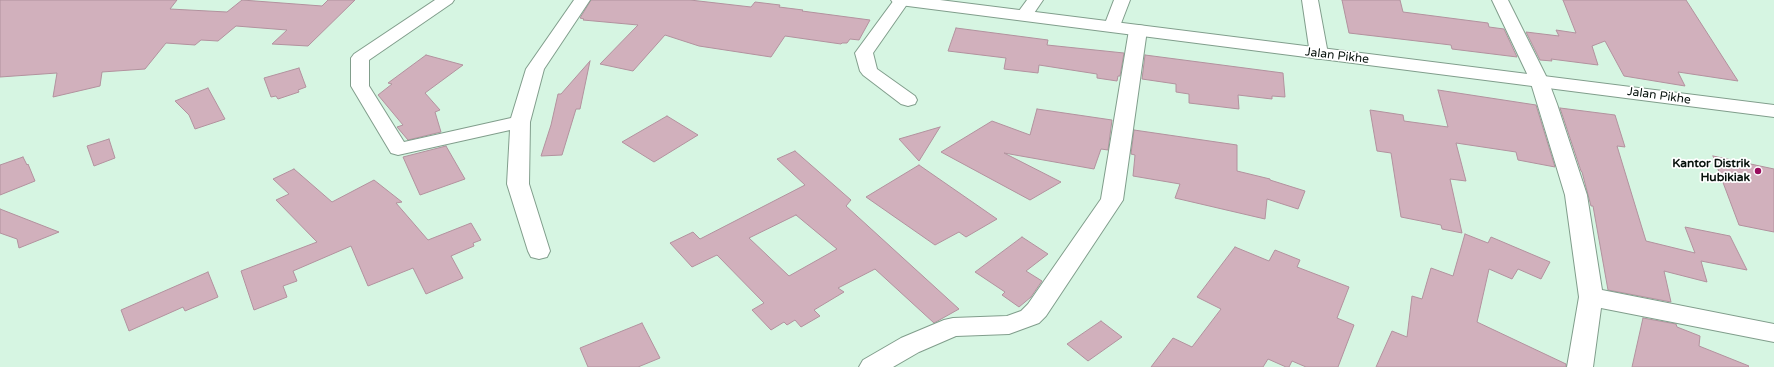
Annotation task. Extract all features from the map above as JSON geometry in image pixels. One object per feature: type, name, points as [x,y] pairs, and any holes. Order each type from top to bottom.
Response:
[{"type":"highway","name":"Jalan Pikhe","points":[[901,0],[1774,111]]},
{"type":"street","points":[[446,0],[360,58],[360,86],[398,149],[520,122]]},
{"type":"street","points":[[540,251],[518,184],[520,122],[535,69],[582,0]]},
{"type":"street","points":[[901,0],[864,53],[869,71],[908,100]]},
{"type":"street","points":[[1024,15],[1036,0]]},
{"type":"street","points":[[1112,26],[1122,0]]},
{"type":"street","points":[[1310,0],[1319,54]]},
{"type":"street","points":[[1500,0],[1539,80],[1548,104],[1576,195],[1591,297],[1580,367]]},
{"type":"street","points":[[872,367],[910,345],[953,327],[1009,324],[1030,317],[1038,310],[1112,200],[1138,30]]},
{"type":"street","points":[[1591,297],[1774,333]]},
{"type":"building","points":[[0,0],[177,0],[170,9],[227,12],[242,0],[322,6],[328,0],[355,0],[308,46],[272,44],[287,30],[236,26],[218,41],[201,40],[195,45],[166,43],[145,69],[102,72],[100,86],[53,97],[57,73],[0,77]]},
{"type":"building","points":[[591,0],[690,0],[751,7],[755,2],[780,5],[779,7],[803,10],[802,11],[870,20],[859,40],[850,39],[847,43],[841,44],[785,36],[771,57],[699,46],[665,35],[633,71],[600,64],[638,25],[583,20],[584,19],[580,18]]},
{"type":"building","points":[[1342,0],[1400,0],[1403,12],[1488,23],[1489,27],[1504,29],[1517,57],[1452,49],[1451,45],[1349,33]]},
{"type":"building","points":[[1563,0],[1686,0],[1738,81],[1678,72],[1685,86],[1624,76],[1605,41],[1592,46],[1598,65],[1551,59],[1552,61],[1540,60],[1526,32],[1559,36],[1556,30],[1576,33]]},
{"type":"building","points":[[956,28],[1048,40],[1047,45],[1124,53],[1120,76],[1118,76],[1117,81],[1097,78],[1097,74],[1039,65],[1038,73],[1004,69],[1006,58],[948,51]]},
{"type":"building","points":[[426,55],[463,65],[425,93],[440,110],[435,112],[441,132],[408,140],[397,127],[403,125],[378,95],[392,84],[388,83]]},
{"type":"building","points":[[1145,55],[1283,73],[1285,97],[1272,96],[1272,99],[1238,95],[1239,109],[1189,103],[1189,94],[1176,92],[1176,84],[1142,79]]},
{"type":"building","points":[[590,61],[580,109],[576,109],[562,155],[541,156],[551,125],[558,94],[561,94]]},
{"type":"building","points":[[299,68],[306,87],[298,90],[299,92],[278,99],[276,96],[271,97],[264,78]]},
{"type":"building","points":[[208,88],[225,119],[195,129],[189,115],[175,101]]},
{"type":"building","points":[[1438,90],[1536,105],[1555,167],[1518,160],[1516,152],[1456,143],[1466,181],[1450,179],[1462,233],[1442,229],[1441,225],[1401,217],[1391,153],[1377,151],[1370,110],[1403,115],[1404,121],[1448,127]]},
{"type":"building","points":[[1560,108],[1615,115],[1625,147],[1617,146],[1646,241],[1695,253],[1685,227],[1730,236],[1747,270],[1701,261],[1707,282],[1664,271],[1671,302],[1608,290],[1593,206],[1591,206],[1582,172]]},
{"type":"building","points":[[1037,109],[1112,120],[1108,150],[1101,149],[1094,169],[1004,153],[1061,182],[1030,200],[941,152],[992,121],[1030,135]]},
{"type":"building","points":[[667,116],[698,135],[654,162],[622,142]]},
{"type":"building","points":[[940,127],[919,161],[899,139]]},
{"type":"building","points":[[1134,130],[1237,145],[1237,171],[1270,179],[1305,191],[1298,209],[1267,199],[1265,219],[1175,198],[1180,184],[1133,176],[1135,155],[1131,154]]},
{"type":"building","points":[[109,139],[115,158],[94,166],[87,146]]},
{"type":"building","points":[[446,146],[465,179],[420,195],[403,157]]},
{"type":"building","points":[[795,151],[851,200],[846,206],[959,309],[934,323],[875,269],[838,288],[844,292],[814,310],[820,316],[801,327],[795,320],[787,325],[784,322],[771,330],[752,310],[764,303],[717,255],[692,267],[670,243],[693,232],[700,239],[805,185],[777,159]],"holes":[[[796,215],[837,249],[789,276],[749,238]]]},
{"type":"building","points":[[1713,156],[1774,169],[1774,232],[1739,225]]},
{"type":"building","points":[[23,157],[27,165],[28,164],[35,181],[0,195],[0,165]]},
{"type":"building","points":[[919,165],[997,219],[966,237],[959,232],[935,245],[866,197]]},
{"type":"building","points":[[294,169],[332,202],[374,180],[402,202],[396,203],[428,240],[471,223],[481,240],[473,243],[474,246],[451,256],[463,278],[426,294],[413,268],[368,286],[351,246],[293,271],[297,281],[283,286],[287,297],[254,310],[241,271],[317,242],[276,200],[289,194],[273,179]]},
{"type":"building","points":[[0,209],[59,232],[19,248],[17,239],[0,233]]},
{"type":"building","points":[[1465,234],[1488,243],[1491,237],[1550,262],[1541,279],[1518,269],[1512,279],[1489,269],[1477,322],[1566,364],[1566,367],[1376,367],[1392,331],[1407,337],[1412,296],[1422,299],[1431,268],[1453,276]]},
{"type":"building","points":[[1022,237],[1048,254],[1026,271],[1042,281],[1031,297],[1019,307],[1002,295],[1005,292],[975,272]]},
{"type":"building","points":[[1235,247],[1269,261],[1275,250],[1300,260],[1297,267],[1349,287],[1337,318],[1354,325],[1338,367],[1306,367],[1292,361],[1289,367],[1286,367],[1268,359],[1263,367],[1151,367],[1173,338],[1192,347],[1221,309],[1197,297]]},
{"type":"building","points":[[208,272],[218,297],[185,311],[183,307],[129,331],[121,310]]},
{"type":"building","points":[[1643,318],[1676,324],[1677,327],[1700,336],[1699,346],[1749,366],[1632,367]]},
{"type":"building","points":[[1101,321],[1122,337],[1088,361],[1067,344]]},
{"type":"building","points":[[642,323],[660,358],[638,367],[588,367],[580,348]]},
{"type":"place","name":"Kantor Distrik Hubikiak","points":[[1758,171]]}]
